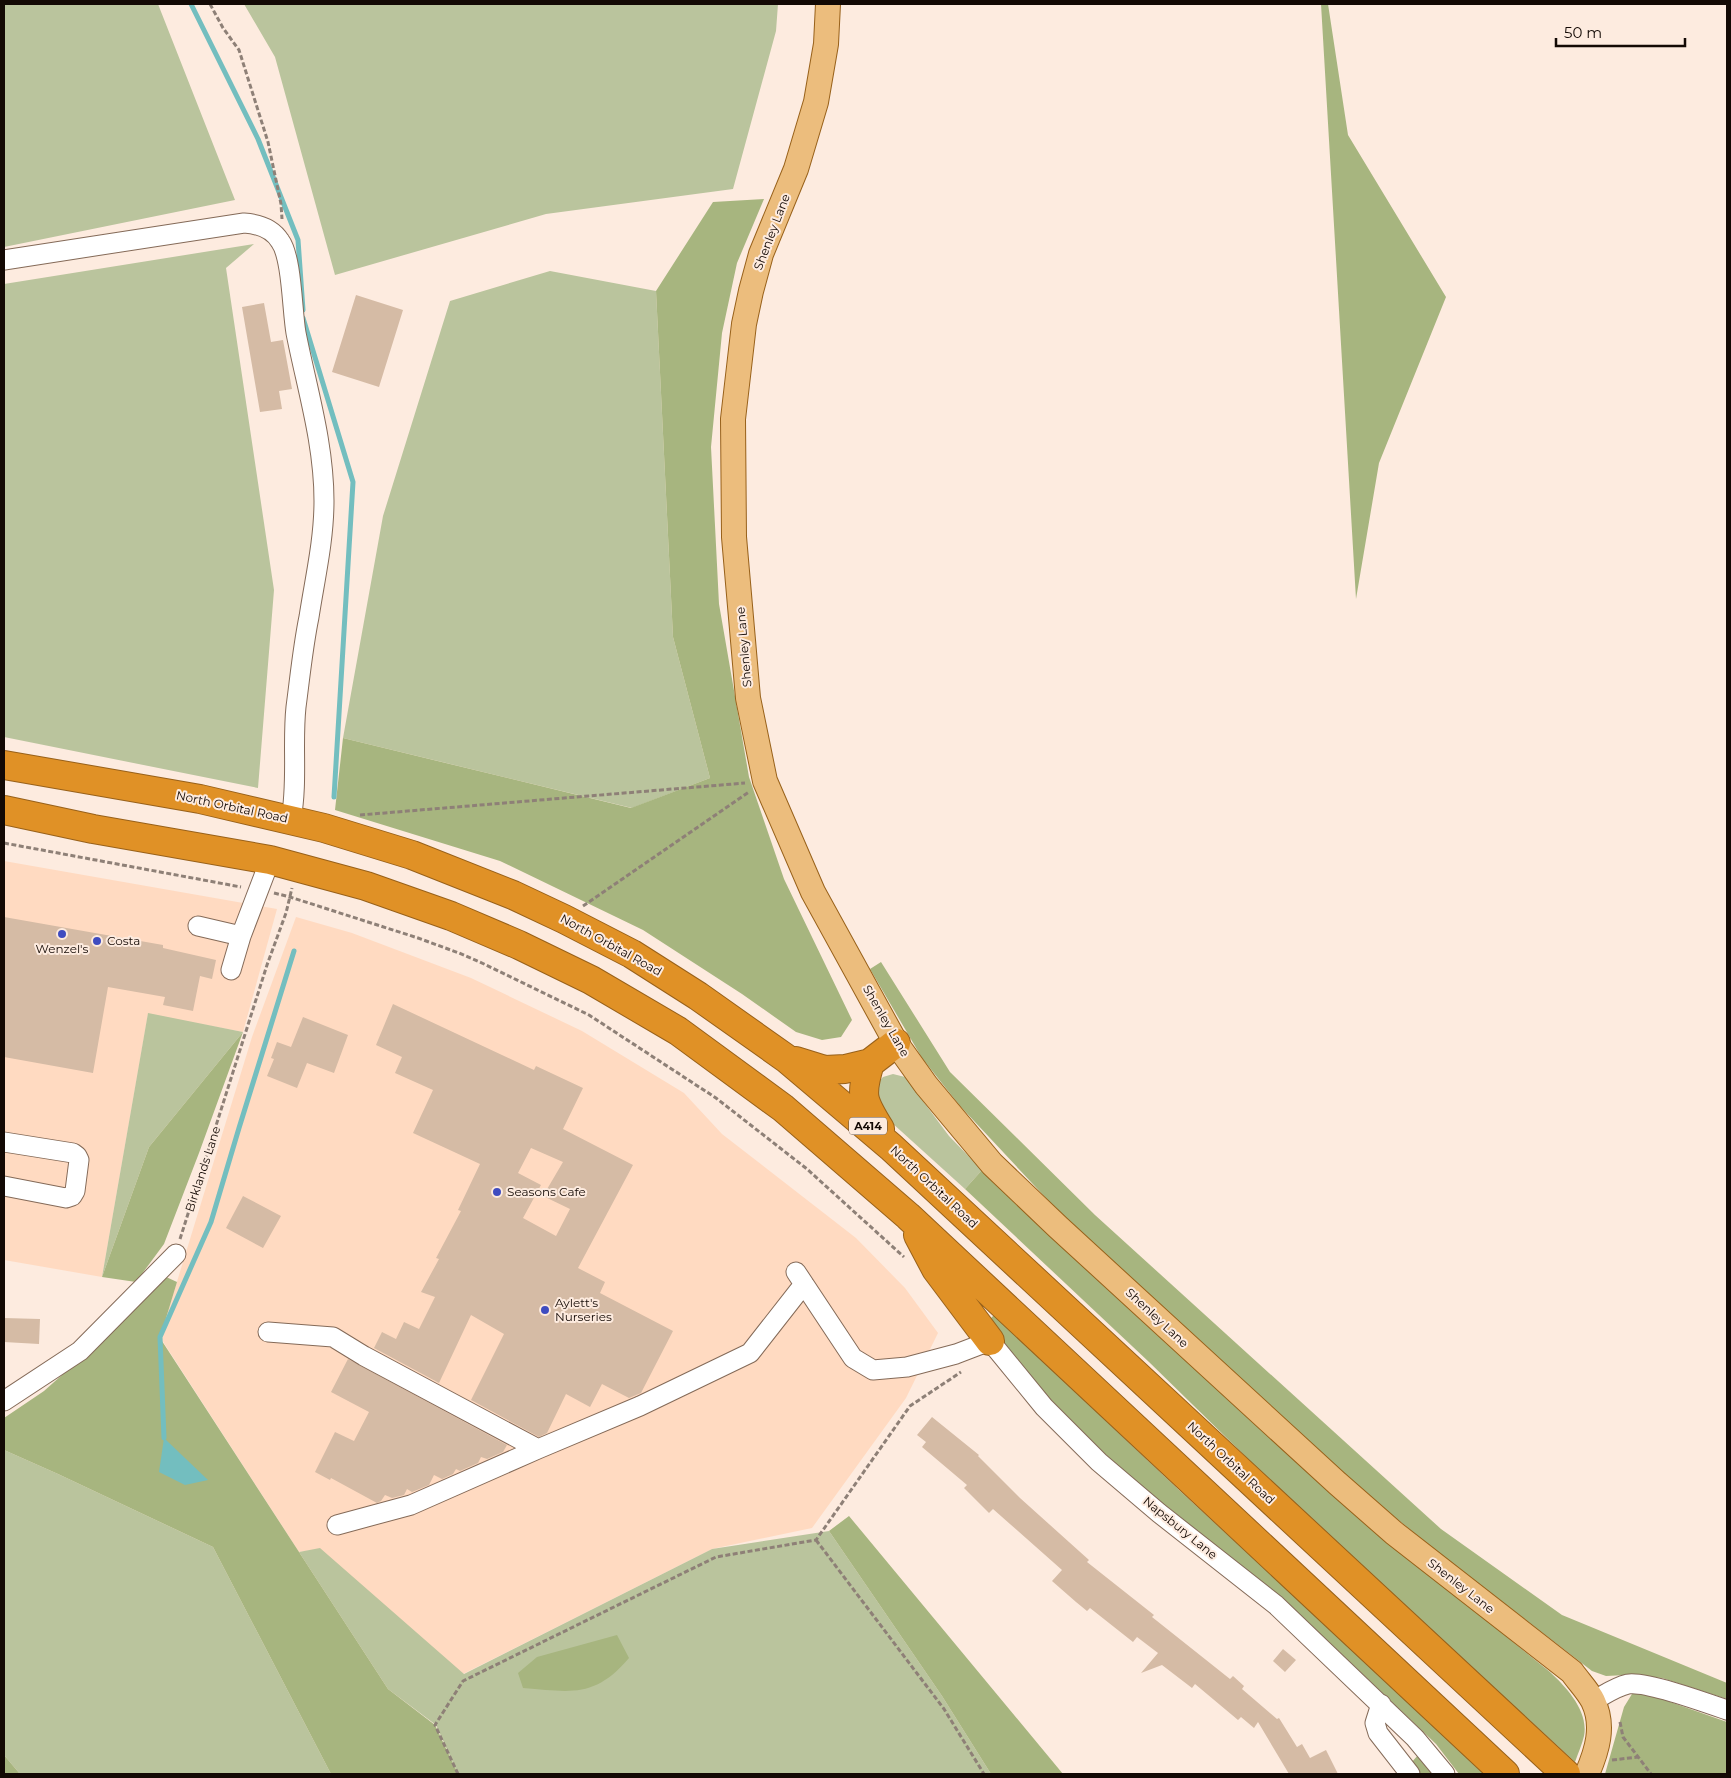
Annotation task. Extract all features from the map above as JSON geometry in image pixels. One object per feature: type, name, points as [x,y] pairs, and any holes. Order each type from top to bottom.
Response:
[{"type":"highway","name":"North Orbital Road","points":[[4,765],[200,799],[291,820],[412,855],[473,878],[564,919],[632,954],[698,996],[787,1059],[891,1147],[1566,1774]]},
{"type":"highway","points":[[4,810],[93,829],[270,860],[366,886],[451,916],[519,945],[591,980],[678,1031],[775,1102],[908,1216],[1505,1774]]},
{"type":"highway","points":[[787,1059],[825,1070],[845,1069],[870,1063],[896,1043]]},
{"type":"highway","points":[[870,1063],[864,1086],[864,1097],[868,1109],[891,1147]]},
{"type":"highway","points":[[908,1216],[936,1269],[990,1341]]},
{"type":"main road","name":"Shenley Lane","points":[[828,4],[826,44],[816,102],[796,169],[761,254],[751,291],[744,324],[733,418],[736,566],[748,698],[765,781],[813,892],[896,1043],[926,1085],[969,1138],[992,1164],[1052,1221],[1337,1483],[1387,1527],[1572,1672],[1593,1702],[1600,1732],[1590,1769]]},
{"type":"street","points":[[4,260],[244,223],[255,224],[270,231],[281,241],[288,265],[296,333],[317,426],[324,501],[320,549],[296,708],[295,794],[291,820]]},
{"type":"street","points":[[231,970],[270,860]]},
{"type":"street","points":[[198,926],[242,936]]},
{"type":"street","points":[[4,1142],[73,1153],[77,1156],[78,1160],[72,1196],[66,1198],[4,1186]]},
{"type":"street","points":[[4,1401],[80,1351],[176,1254]]},
{"type":"street","points":[[337,1525],[411,1505],[640,1406],[750,1353],[800,1278],[853,1358],[873,1370],[906,1367],[956,1354],[990,1341]]},
{"type":"street","points":[[268,1332],[333,1337],[364,1356],[538,1449]]},
{"type":"street","name":"Napsbury Lane","points":[[990,1341],[1044,1407],[1099,1462],[1159,1513],[1276,1605],[1381,1704],[1415,1738],[1445,1774]]},
{"type":"street","points":[[1593,1702],[1614,1689],[1630,1684],[1648,1686],[1727,1710]]},
{"type":"street","points":[[1381,1704],[1375,1723],[1378,1733],[1410,1774]]},
{"type":"path","points":[[210,4],[223,28],[240,50],[254,92],[268,142],[281,204],[284,249]]},
{"type":"path","points":[[354,815],[765,781]]},
{"type":"path","points":[[564,919],[765,781]]},
{"type":"path","points":[[4,843],[290,896],[418,938],[484,964],[589,1016],[716,1098],[807,1169],[909,1262]]},
{"type":"path","name":"Birklands Lane","points":[[176,1254],[298,867]]},
{"type":"path","points":[[458,1774],[436,1725],[463,1681],[716,1557],[816,1540],[910,1406],[964,1369]]},
{"type":"path","points":[[816,1540],[944,1709],[984,1774]]},
{"type":"path","points":[[1623,1737],[1651,1774]]},
{"type":"shaded area","points":[[4,861],[277,909],[243,1032],[148,1014],[102,1277],[4,1260]]},
{"type":"shaded area","name":"Aylett's Nurseries","points":[[296,917],[352,933],[471,978],[582,1031],[684,1093],[722,1134],[856,1238],[905,1288],[938,1333],[906,1398],[812,1528],[712,1549],[463,1674],[320,1549],[299,1552],[160,1337],[252,1037]]},
{"type":"green space","points":[[4,4],[158,4],[235,200],[4,247]]},
{"type":"green space","points":[[244,4],[778,4],[776,31],[733,189],[546,214],[335,275],[275,57]]},
{"type":"green space","points":[[1321,4],[1328,4],[1348,135],[1446,297],[1379,463],[1356,599]]},
{"type":"green space","points":[[764,199],[737,263],[722,333],[711,447],[719,604],[749,777],[784,879],[852,1020],[841,1037],[822,1040],[796,1032],[742,994],[643,930],[500,861],[335,810],[343,738],[631,808],[710,778],[673,637],[656,291],[713,202]]},
{"type":"green space","points":[[254,244],[226,268],[274,590],[258,788],[4,737],[4,284]]},
{"type":"green space","points":[[550,271],[656,291],[673,637],[710,778],[632,808],[343,738],[383,516],[450,301]]},
{"type":"green space","points":[[881,962],[950,1072],[1095,1215],[1441,1529],[1562,1615],[1727,1683],[1727,1699],[1662,1678],[1626,1675],[1606,1676],[1592,1671],[1439,1553],[1359,1488],[1075,1229],[960,1106],[922,1058],[870,969]]},
{"type":"green space","points":[[148,1013],[243,1032],[149,1147],[102,1277]]},
{"type":"green space","points":[[243,1032],[164,1244],[136,1282],[102,1277],[149,1147]]},
{"type":"green space","points":[[893,1074],[905,1077],[949,1136],[982,1170],[965,1189],[891,1122],[880,1107],[876,1085],[883,1077]]},
{"type":"green space","points":[[982,1170],[1424,1570],[1550,1672],[1575,1700],[1583,1718],[1584,1736],[1575,1762],[1288,1498],[1149,1362],[965,1189]]},
{"type":"green space","points":[[164,1276],[177,1282],[160,1338],[388,1689],[435,1725],[458,1774],[331,1774],[213,1547],[4,1450],[4,1418],[44,1391],[125,1319]]},
{"type":"green space","points":[[994,1315],[1179,1490],[1428,1719],[1485,1774],[1459,1774],[1436,1744],[1330,1643],[1281,1601],[1222,1556],[1083,1437],[1029,1379],[985,1324]]},
{"type":"green space","points":[[4,1450],[213,1547],[331,1774],[20,1774],[4,1755]]},
{"type":"green space","points":[[849,1516],[1063,1774],[991,1774],[942,1696],[829,1531]]},
{"type":"green space","points":[[829,1531],[942,1696],[991,1774],[458,1774],[436,1725],[388,1689],[299,1552],[320,1548],[464,1674],[712,1549]]},
{"type":"green space","points":[[617,1635],[629,1658],[605,1680],[582,1690],[555,1691],[523,1688],[518,1673],[537,1657]]},
{"type":"green space","points":[[1642,1692],[1727,1722],[1727,1774],[1605,1774],[1624,1707],[1632,1694]]},
{"type":"green space","points":[[1419,1754],[1435,1774],[1420,1774],[1411,1763]]},
{"type":"green space","points":[[4,1755],[20,1774],[4,1774]]},
{"type":"water","points":[[164,1438],[208,1480],[185,1485],[159,1472]]},
{"type":"building","points":[[356,295],[403,310],[379,387],[332,372]]},
{"type":"building","points":[[264,303],[271,342],[283,340],[292,389],[279,391],[282,409],[260,412],[242,307]]},
{"type":"building","points":[[4,917],[163,945],[163,948],[216,960],[212,979],[200,976],[193,1011],[163,1005],[165,997],[108,987],[93,1073],[4,1057]]},
{"type":"building","points":[[393,1004],[534,1070],[536,1066],[583,1088],[563,1129],[633,1165],[578,1268],[605,1282],[600,1293],[673,1331],[641,1393],[629,1398],[602,1384],[590,1407],[566,1394],[547,1433],[539,1437],[471,1400],[504,1334],[471,1315],[439,1383],[374,1348],[382,1332],[396,1339],[404,1322],[419,1329],[435,1297],[421,1292],[439,1259],[436,1258],[461,1211],[458,1210],[480,1164],[413,1133],[433,1090],[395,1073],[402,1057],[376,1045]],"holes":[[[531,1148],[563,1162],[543,1196],[570,1209],[556,1236],[523,1218],[541,1185],[518,1173]]]},
{"type":"building","points":[[303,1017],[348,1035],[334,1073],[307,1063],[297,1088],[267,1076],[274,1059],[271,1058],[277,1042],[291,1047]]},
{"type":"building","points":[[243,1196],[281,1216],[263,1248],[226,1228]]},
{"type":"building","points":[[4,1318],[40,1319],[39,1344],[4,1342]]},
{"type":"building","points":[[348,1359],[507,1445],[503,1452],[487,1459],[481,1457],[478,1463],[460,1471],[456,1469],[453,1474],[442,1479],[434,1475],[429,1485],[412,1492],[407,1489],[404,1495],[392,1498],[385,1495],[377,1503],[331,1478],[330,1480],[315,1472],[335,1432],[354,1441],[369,1412],[331,1392]]},
{"type":"building","points":[[932,1417],[979,1455],[1020,1498],[1089,1560],[1087,1562],[1230,1679],[1233,1676],[1244,1686],[1242,1689],[1277,1719],[1279,1718],[1297,1747],[1302,1744],[1310,1758],[1326,1750],[1338,1774],[1289,1774],[1258,1722],[1254,1728],[1241,1717],[1238,1720],[1195,1684],[1192,1688],[1162,1665],[1141,1673],[1158,1653],[1137,1637],[1133,1642],[1090,1608],[1087,1611],[1076,1602],[1052,1581],[1062,1570],[993,1509],[989,1513],[964,1488],[967,1485],[922,1447],[926,1442],[917,1435]]},
{"type":"building","points":[[1283,1649],[1296,1660],[1285,1672],[1273,1661]]},
{"type":"waterway","points":[[191,4],[258,139],[298,240],[303,310]]},
{"type":"waterway","points":[[303,318],[353,482],[334,797]]},
{"type":"waterway","points":[[164,1438],[160,1337],[211,1222],[294,951]]},
{"type":"place","name":"Wenzel's","points":[[62,934]]},
{"type":"place","name":"Costa","points":[[97,941]]},
{"type":"place","name":"Seasons Cafe","points":[[497,1192]]},
{"type":"place","name":"Aylett's Nurseries","points":[[545,1310]]}]
